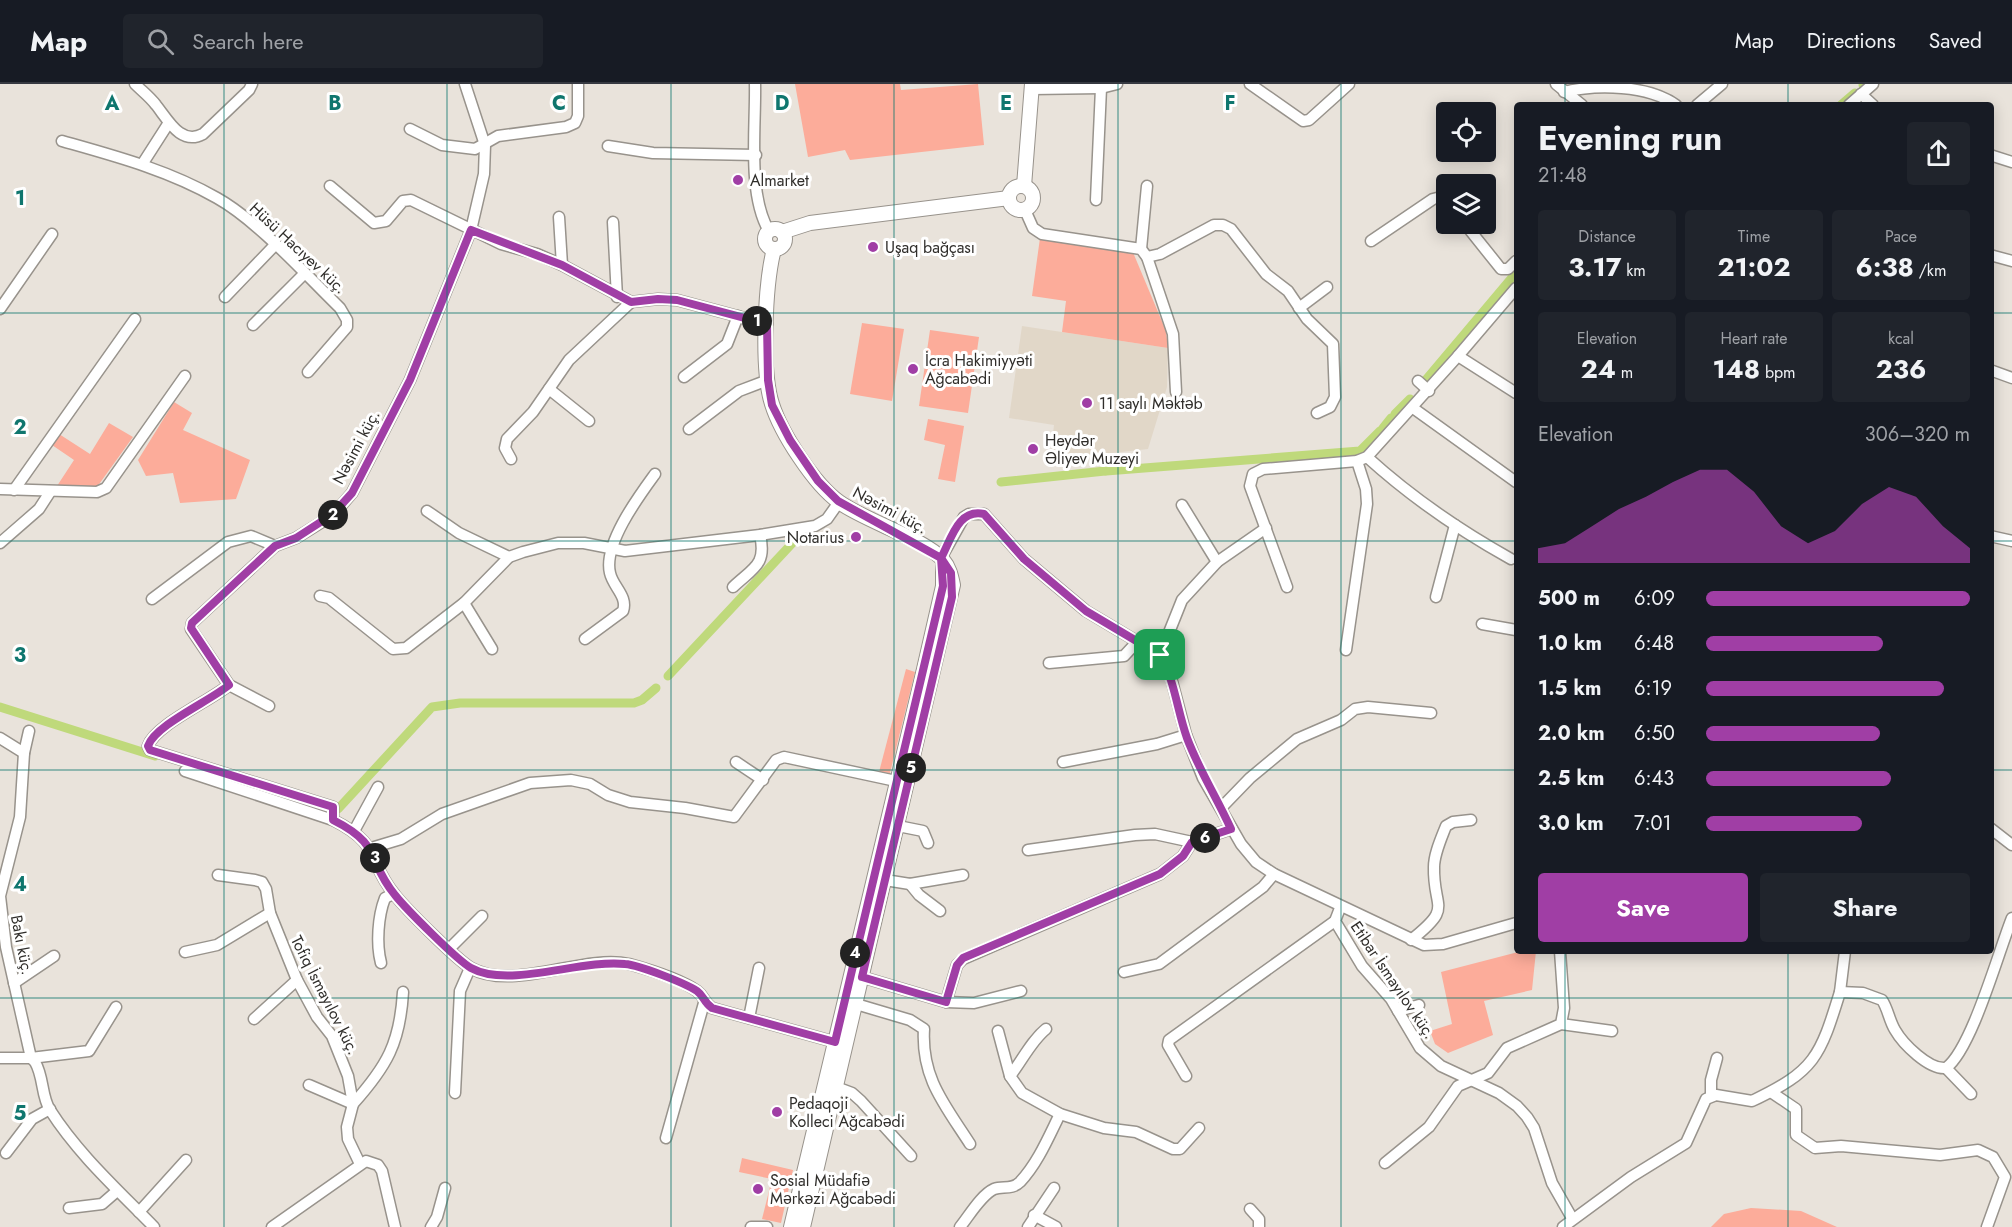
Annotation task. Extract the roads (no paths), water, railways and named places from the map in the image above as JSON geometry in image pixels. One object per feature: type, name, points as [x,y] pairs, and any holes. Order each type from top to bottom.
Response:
[{"type":"main road","points":[[1024,186],[1032,86]]},
{"type":"main road","points":[[1024,186],[1031,192],[1033,200],[1025,210],[1016,209],[1009,198],[1016,187],[1024,186]]},
{"type":"main road","points":[[776,232],[810,223],[1009,198]]},
{"type":"main road","name":"Nəsimi küç.","points":[[776,232],[765,239],[769,247],[774,249],[769,279],[767,324],[768,380],[772,405],[790,440],[818,481],[838,501],[941,558]]},
{"type":"main road","points":[[791,1227],[943,586],[941,558]]},
{"type":"main road","points":[[803,1227],[952,597],[951,573],[941,558]]},
{"type":"street","points":[[135,84],[156,105],[168,124],[188,138],[195,139],[249,90],[252,84]]},
{"type":"street","name":"Nəsimi küç.","points":[[229,685],[191,628],[192,623],[275,546],[296,538],[333,514],[352,493],[410,380],[471,230],[483,174],[485,145],[465,84]]},
{"type":"street","points":[[410,129],[442,144],[475,149],[498,135],[575,123],[578,116],[578,84]]},
{"type":"street","points":[[755,84],[759,207],[776,232]]},
{"type":"street","points":[[1032,86],[1101,88],[1118,84]]},
{"type":"street","points":[[1250,84],[1303,121],[1310,120],[1349,84]]},
{"type":"street","points":[[1701,102],[1722,84]]},
{"type":"street","points":[[1853,102],[1873,84]]},
{"type":"street","points":[[1096,200],[1101,88]]},
{"type":"street","points":[[1560,88],[1577,102]]},
{"type":"street","points":[[1560,88],[1638,90],[1671,102]]},
{"type":"street","points":[[1862,94],[1869,102]]},
{"type":"street","points":[[143,163],[168,124]]},
{"type":"street","name":"Hüsü Hacıyev küç.","points":[[62,141],[143,163],[217,198],[246,218],[340,308],[347,320],[347,327],[308,372]]},
{"type":"street","points":[[608,146],[653,153],[756,155]]},
{"type":"street","points":[[1994,156],[2012,162]]},
{"type":"street","points":[[330,186],[374,223],[386,222],[403,201],[411,200],[471,230],[562,265],[617,297],[631,302],[658,299],[677,300],[767,324]]},
{"type":"street","points":[[1147,186],[1144,253],[1173,334],[1176,392]]},
{"type":"street","points":[[1371,241],[1436,198]]},
{"type":"street","points":[[1025,210],[1033,228],[1042,234],[1144,253],[1160,254],[1214,225],[1223,225],[1231,229],[1266,274],[1288,291],[1307,319],[1333,344],[1335,397],[1330,406],[1317,413]]},
{"type":"street","points":[[560,218],[562,265]]},
{"type":"street","points":[[613,222],[617,297]]},
{"type":"street","points":[[0,309],[52,234]]},
{"type":"street","points":[[1474,234],[1501,269],[1508,269],[1514,263]]},
{"type":"street","points":[[225,297],[274,246]]},
{"type":"street","points":[[1994,256],[2012,261]]},
{"type":"street","points":[[253,325],[304,274]]},
{"type":"street","points":[[1299,308],[1327,287]]},
{"type":"street","points":[[1287,587],[1250,486],[1254,474],[1263,469],[1362,459],[1429,391],[1514,290]]},
{"type":"street","points":[[511,459],[505,448],[507,439],[533,412],[569,360],[631,302]]},
{"type":"street","points":[[684,378],[727,344],[738,316]]},
{"type":"street","points":[[14,490],[135,318]]},
{"type":"street","points":[[1458,356],[1514,392]]},
{"type":"street","points":[[1994,371],[2012,378]]},
{"type":"street","points":[[0,489],[97,492],[106,488],[185,376]]},
{"type":"street","points":[[689,429],[739,391],[768,380]]},
{"type":"street","points":[[1418,381],[1429,391]]},
{"type":"street","points":[[549,388],[590,421]]},
{"type":"street","points":[[1413,408],[1514,481]]},
{"type":"street","points":[[1362,459],[1455,525],[1511,559]]},
{"type":"street","points":[[1346,650],[1367,504],[1362,459]]},
{"type":"street","points":[[585,639],[622,611],[625,605],[610,575],[612,550],[632,506],[655,474]]},
{"type":"street","points":[[0,543],[39,509],[50,492]]},
{"type":"street","points":[[320,596],[329,598],[393,649],[406,648],[464,603],[509,557],[558,543],[584,543],[612,550],[659,549],[815,526],[827,519],[838,501]]},
{"type":"street","points":[[1182,505],[1217,562]]},
{"type":"street","points":[[427,510],[459,533],[509,557]]},
{"type":"street","points":[[941,558],[964,517],[976,513],[984,514],[1024,559],[1086,611],[1160,655],[1182,600],[1217,562],[1266,528]]},
{"type":"street","points":[[1436,597],[1455,525]]},
{"type":"street","points":[[733,587],[761,560],[763,549],[760,535]]},
{"type":"street","points":[[152,599],[228,542],[251,536],[275,546]]},
{"type":"street","points":[[1994,537],[2012,541]]},
{"type":"street","points":[[464,603],[492,649]]},
{"type":"street","points":[[1482,624],[1514,630]]},
{"type":"street","points":[[1049,663],[1124,656],[1137,642]]},
{"type":"street","name":"Etibar İsmayılov küç.","points":[[1160,655],[1169,670],[1186,735],[1203,778],[1231,829],[1256,862],[1274,874],[1340,908],[1411,940],[1434,946],[1514,924]]},
{"type":"street","points":[[269,706],[229,685],[212,699],[169,724],[148,743],[150,750],[333,807],[333,820]]},
{"type":"street","points":[[1221,808],[1250,777],[1297,739],[1341,720],[1355,709],[1368,707],[1431,713]]},
{"type":"street","name":"Bakı küç.","points":[[28,731],[24,753],[20,817],[0,896],[0,914],[31,1058],[38,1067],[50,1109],[98,1170],[154,1227]]},
{"type":"street","points":[[1063,762],[1157,744],[1186,735]]},
{"type":"street","points":[[0,738],[24,753]]},
{"type":"street","points":[[371,848],[401,839],[442,814],[530,783],[571,780],[590,784],[608,795],[630,802],[685,808],[727,818],[739,814],[776,760],[784,757],[896,781]]},
{"type":"street","points":[[736,762],[763,780]]},
{"type":"street","points":[[184,771],[333,820],[354,831],[371,848],[393,894],[470,968],[493,976],[592,964],[628,964],[697,991],[704,1003],[835,1042]]},
{"type":"street","points":[[354,831],[378,787]]},
{"type":"street","points":[[1411,940],[1434,920],[1439,911],[1434,863],[1446,826],[1453,822],[1471,820]]},
{"type":"street","points":[[898,826],[923,831],[928,843]]},
{"type":"street","points":[[1028,850],[1155,834],[1192,842],[1231,829]]},
{"type":"street","points":[[1994,831],[2012,845]]},
{"type":"street","points":[[946,1002],[957,965],[963,958],[1160,874],[1183,856],[1192,842]]},
{"type":"street","points":[[1124,972],[1159,964],[1263,887],[1274,874]]},
{"type":"street","name":"Tofiq İsmayılov küç.","points":[[218,875],[262,882],[266,889],[270,914],[297,980],[316,1017],[332,1036],[348,1076],[354,1104],[347,1127],[348,1138],[360,1164]]},
{"type":"street","points":[[885,880],[910,884],[963,875]]},
{"type":"street","points":[[910,884],[919,895],[940,911]]},
{"type":"street","points":[[381,963],[379,943],[381,907],[385,898],[393,894]]},
{"type":"street","name":"Etibar İsmayılov küç.","points":[[1340,908],[1335,921],[1362,966],[1391,999],[1420,1048],[1441,1066],[1499,1093],[1517,1106],[1527,1117],[1534,1128],[1552,1183],[1572,1218]]},
{"type":"street","points":[[185,952],[217,945],[270,914]]},
{"type":"street","points":[[450,948],[482,916]]},
{"type":"street","points":[[1946,1068],[1953,1061],[1970,1030],[2012,918]]},
{"type":"street","points":[[1186,1076],[1168,1045],[1169,1040],[1335,921]]},
{"type":"street","points":[[1560,954],[1564,1008],[1561,1024]]},
{"type":"street","points":[[1563,1227],[1572,1218],[1686,1143],[1703,1103],[1711,1096],[1752,1101],[1771,1092],[1804,1070],[1814,1060],[1826,1038],[1840,992],[1845,954]]},
{"type":"street","points":[[14,983],[54,956]]},
{"type":"street","points":[[455,1093],[460,991],[470,968]]},
{"type":"street","points":[[749,1018],[759,968]]},
{"type":"street","points":[[862,977],[946,1002],[974,1003],[1021,991]]},
{"type":"street","points":[[254,1019],[297,980]]},
{"type":"street","points":[[309,1084],[354,1104],[380,1075],[395,1041],[403,992]]},
{"type":"street","points":[[1840,992],[1863,993],[1882,1000],[1899,1036],[1920,1056],[1938,1067],[1946,1068],[1971,1094]]},
{"type":"street","points":[[666,1138],[704,1003]]},
{"type":"street","points":[[856,1004],[910,1020],[924,1029],[924,1060],[930,1082],[970,1144]]},
{"type":"street","points":[[1398,1011],[1419,1005]]},
{"type":"street","points":[[0,1058],[31,1058],[89,1051],[116,1007]]},
{"type":"street","points":[[1385,1163],[1429,1127],[1458,1086],[1488,1073],[1507,1048],[1561,1024],[1612,1031]]},
{"type":"street","points":[[1010,1076],[1024,1059],[1037,1036],[1046,1029]]},
{"type":"street","points":[[998,1031],[1010,1076],[1022,1093],[1060,1114],[1104,1128],[1136,1132],[1173,1149],[1180,1149],[1199,1128]]},
{"type":"street","points":[[1711,1096],[1711,1080],[1717,1058]]},
{"type":"street","points":[[836,1088],[852,1093],[861,1101],[911,1156]]},
{"type":"street","points":[[1771,1092],[1796,1109],[1796,1135],[1815,1148],[1841,1146],[1940,1155],[1978,1150],[1993,1157],[2005,1177],[1987,1227]]},
{"type":"street","points":[[6,1154],[32,1119],[50,1109]]},
{"type":"street","points":[[960,1227],[988,1194],[995,1189],[1009,1188],[1019,1183],[1041,1151],[1060,1114]]},
{"type":"street","points":[[139,1212],[186,1160]]},
{"type":"street","points":[[272,1227],[345,1178],[360,1164],[372,1162],[381,1169],[395,1227]]},
{"type":"street","points":[[431,1227],[437,1217],[445,1188]]},
{"type":"street","points":[[1028,1227],[1054,1188]]},
{"type":"street","points":[[69,1208],[102,1204],[117,1191]]},
{"type":"street","points":[[1250,1209],[1259,1219],[1259,1227]]},
{"type":"street","points":[[1034,1215],[1056,1227]]},
{"type":"street","points":[[751,1227],[767,1227]]},
{"type":"waterway","points":[[1844,102],[1855,93]]},
{"type":"waterway","points":[[1425,381],[1514,275]]},
{"type":"waterway","points":[[1395,414],[1410,399]]},
{"type":"waterway","points":[[1383,428],[1391,418]]},
{"type":"waterway","points":[[1106,471],[1360,451],[1380,431]]},
{"type":"waterway","points":[[1001,482],[1105,471]]},
{"type":"waterway","points":[[668,676],[799,536]]},
{"type":"waterway","points":[[338,809],[432,707],[460,703],[634,703],[642,700],[656,688]]},
{"type":"waterway","points":[[0,707],[155,756]]},
{"type":"place","name":"Almarket","points":[[738,180]]},
{"type":"place","name":"Uşaq bağçası","points":[[873,247]]},
{"type":"place","name":"İcra Hakimiyyəti Ağcabədi","points":[[913,369]]},
{"type":"place","name":"11 saylı Məktəb","points":[[1087,403]]},
{"type":"place","name":"Heydər Əliyev Muzeyi","points":[[1033,449]]},
{"type":"place","name":"Notarius","points":[[856,537]]},
{"type":"place","name":"Pedaqoji Kolleci Ağcabədi","points":[[777,1112]]},
{"type":"place","name":"Sosial Müdafiə Mərkəzi Ağcabədi","points":[[758,1189]]}]
